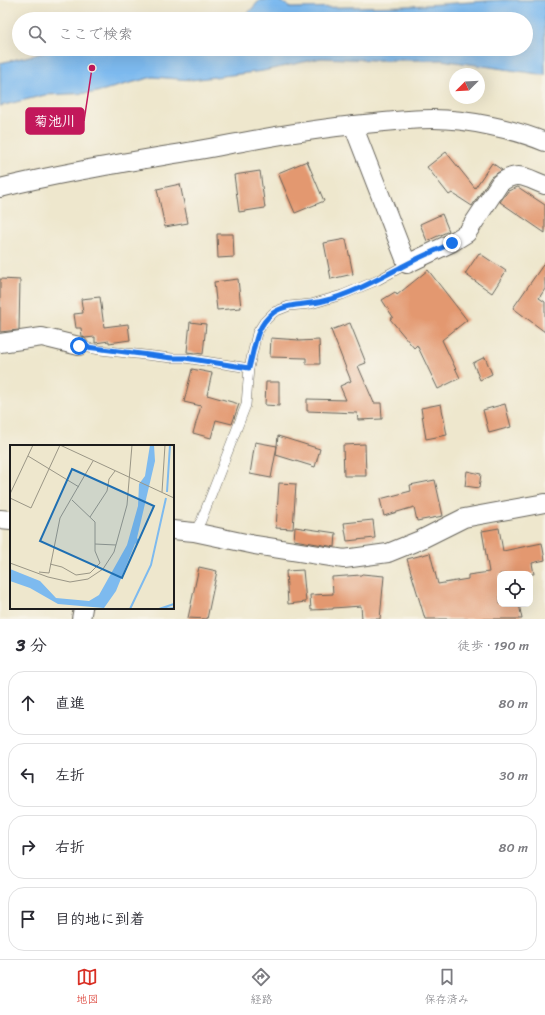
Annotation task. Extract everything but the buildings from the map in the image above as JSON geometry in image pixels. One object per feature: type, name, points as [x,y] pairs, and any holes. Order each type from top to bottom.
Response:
[{"type":"street","points":[[0,188],[121,163],[285,134],[353,125],[434,119],[460,121],[516,133],[545,142]]},
{"type":"street","points":[[353,125],[407,264],[452,243],[467,232],[500,183],[507,178],[515,175],[525,177],[545,185]]},
{"type":"street","points":[[0,343],[42,337],[79,346]]},
{"type":"street","points":[[174,530],[194,532],[255,545],[344,559],[388,553],[420,540],[464,518],[545,503]]},
{"type":"street","points":[[0,519],[10,520]]},
{"type":"street","points":[[81,619],[83,609]]},
{"type":"lane","points":[[194,532],[201,521],[246,405],[249,368],[257,333],[264,322],[274,312],[289,306],[311,304],[342,295],[378,280],[407,264]]},
{"type":"lane","points":[[79,346],[172,358],[185,358],[249,368]]},
{"type":"water","points":[[260,0],[279,0],[291,8],[410,6],[502,0],[545,0],[545,75],[442,60],[321,58],[263,71],[191,80],[153,77],[93,93],[45,95],[0,106],[0,63],[30,56],[533,56],[533,12],[249,12]]},
{"type":"place","name":"菊池川","points":[[92,68]]},
{"type":"route","points":[[79,346],[100,350],[172,358],[185,358],[249,368],[257,333],[264,322],[274,312],[289,306],[311,304],[342,295],[378,280],[418,258],[452,243]]}]
